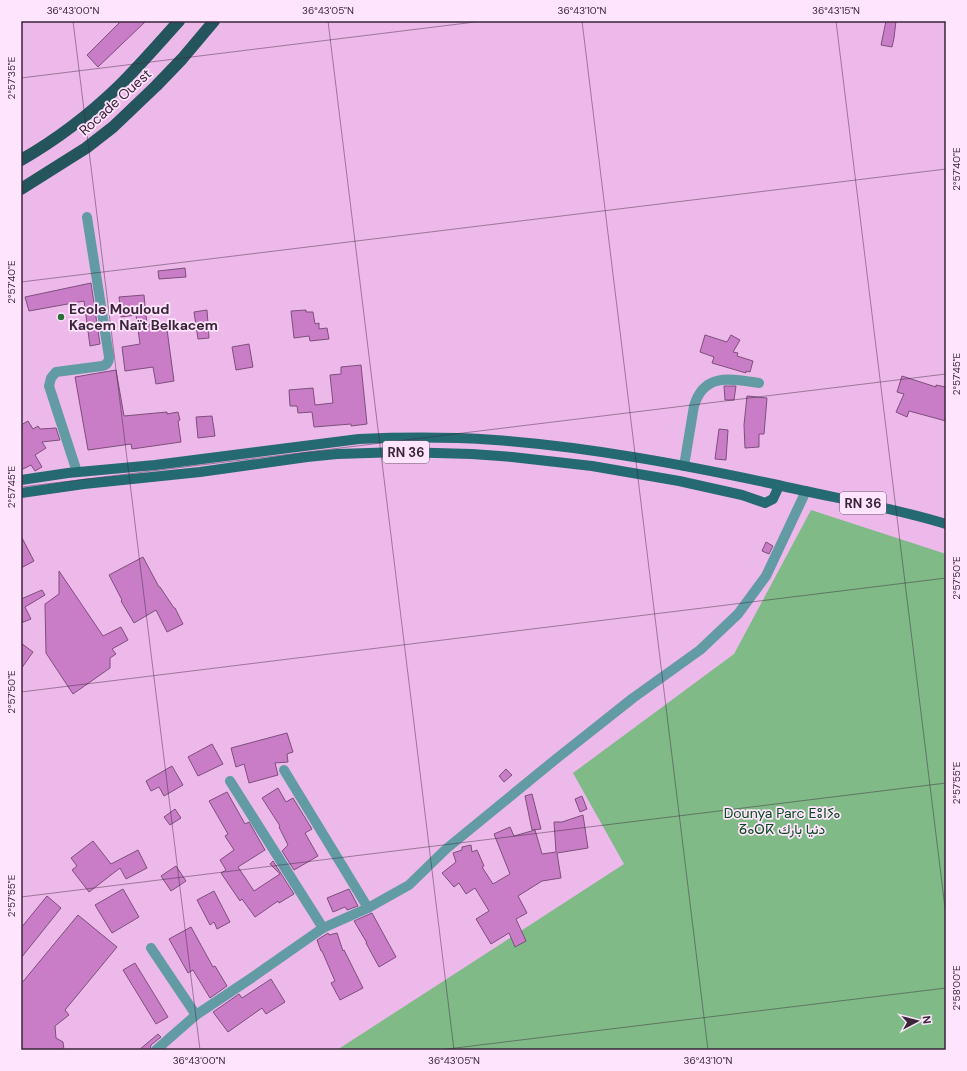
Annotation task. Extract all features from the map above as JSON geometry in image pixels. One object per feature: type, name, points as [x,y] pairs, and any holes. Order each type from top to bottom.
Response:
[{"type":"highway","name":"Rocade Ouest","points":[[21,160],[74,124],[97,106],[119,86],[179,21]]},
{"type":"highway","name":"Rocade Ouest","points":[[21,189],[86,148],[113,127],[182,59],[214,21]]},
{"type":"main road","name":"RN 36","points":[[21,480],[76,472],[156,465],[359,439],[406,437],[459,438],[532,443],[684,466],[903,511],[946,524]]},
{"type":"main road","name":"RN 36","points":[[21,493],[84,484],[200,472],[307,457],[337,454],[400,452],[472,454],[592,466],[695,484],[742,495],[765,503],[773,499],[779,486]]},
{"type":"street","points":[[76,472],[49,386],[51,378],[56,372],[102,366],[109,360],[87,217]]},
{"type":"street","points":[[684,466],[695,400],[702,389],[712,382],[724,378],[759,383]]},
{"type":"street","points":[[156,1050],[196,1015],[323,928],[368,908],[410,885],[446,849],[556,759],[633,698],[700,650],[738,614],[766,576],[806,491]]},
{"type":"street","points":[[284,770],[368,908]]},
{"type":"street","points":[[230,781],[323,928]]},
{"type":"street","points":[[151,948],[196,1015]]},
{"type":"green space","name":"Dounya Parc ⴹⵓⵏⵢⴰ ⵒⴰⵔⴽ دنيا بارك","points":[[811,510],[946,554],[946,1050],[337,1050],[624,864],[573,773],[734,654]]},
{"type":"building","points":[[121,21],[146,21],[98,67],[87,55]]},
{"type":"building","points":[[886,21],[896,21],[892,47],[881,45]]},
{"type":"building","points":[[185,268],[186,277],[159,279],[158,271]]},
{"type":"building","points":[[91,283],[100,344],[90,346],[84,301],[29,311],[25,297]]},
{"type":"building","points":[[144,295],[147,325],[166,322],[174,381],[156,384],[153,367],[125,371],[122,347],[140,344],[136,315],[121,317],[119,297]]},
{"type":"building","points":[[207,310],[209,338],[198,339],[194,312]]},
{"type":"building","points":[[306,310],[306,312],[313,312],[315,324],[319,323],[319,329],[327,328],[329,339],[310,341],[309,336],[294,338],[291,311]]},
{"type":"building","points":[[705,335],[727,342],[731,335],[740,340],[733,352],[738,353],[737,356],[753,361],[750,372],[746,371],[746,373],[712,363],[714,357],[700,352]]},
{"type":"building","points":[[249,344],[253,367],[236,370],[232,347]]},
{"type":"building","points":[[361,365],[367,424],[314,427],[312,412],[298,413],[297,406],[290,406],[289,390],[313,388],[315,405],[333,403],[330,375],[341,374],[341,367]]},
{"type":"building","points":[[116,370],[124,416],[178,412],[181,442],[132,449],[131,444],[88,450],[75,377]]},
{"type":"building","points":[[902,376],[936,387],[936,385],[946,387],[946,421],[909,411],[907,417],[896,412],[904,394],[897,392]]},
{"type":"building","points":[[724,386],[736,386],[734,400],[725,400]]},
{"type":"building","points":[[747,396],[767,398],[764,434],[759,434],[759,447],[745,448],[744,425]]},
{"type":"building","points":[[212,416],[215,436],[198,438],[196,417]]},
{"type":"building","points":[[28,421],[33,429],[38,426],[40,429],[56,428],[60,440],[42,442],[46,448],[35,455],[42,467],[35,471],[31,465],[21,470],[21,425]]},
{"type":"building","points":[[719,429],[728,430],[726,460],[715,459]]},
{"type":"building","points":[[21,536],[34,561],[21,568]]},
{"type":"building","points":[[766,542],[773,546],[769,554],[762,551]]},
{"type":"building","points":[[143,557],[159,587],[175,608],[183,624],[167,632],[156,610],[134,623],[121,601],[122,600],[109,575]]},
{"type":"building","points":[[59,571],[103,636],[121,627],[128,640],[112,649],[116,654],[110,658],[110,668],[73,694],[46,653],[45,604],[59,594]]},
{"type":"building","points":[[42,590],[45,595],[25,607],[31,619],[21,623],[21,599]]},
{"type":"building","points":[[21,643],[33,652],[21,669]]},
{"type":"building","points":[[287,733],[293,752],[287,754],[288,762],[275,763],[278,775],[249,783],[244,764],[236,767],[231,748]]},
{"type":"building","points":[[212,744],[223,764],[198,776],[188,757]]},
{"type":"building","points":[[172,766],[183,785],[164,796],[159,787],[151,791],[146,781]]},
{"type":"building","points":[[506,769],[512,775],[504,782],[499,776]]},
{"type":"building","points":[[278,788],[286,802],[293,798],[312,829],[305,833],[318,856],[294,870],[282,851],[288,845],[279,827],[280,826],[262,798]]},
{"type":"building","points":[[227,792],[245,824],[249,822],[265,850],[238,867],[254,891],[280,874],[270,864],[273,861],[294,894],[279,903],[278,901],[255,917],[242,899],[240,901],[221,873],[226,870],[220,860],[234,850],[225,836],[228,834],[209,801]]},
{"type":"building","points":[[532,794],[541,829],[532,830],[525,796]]},
{"type":"building","points":[[582,796],[587,809],[580,812],[575,799]]},
{"type":"building","points":[[175,809],[181,818],[170,825],[164,817]]},
{"type":"building","points":[[583,815],[588,848],[557,853],[561,878],[542,881],[518,896],[527,913],[516,919],[526,941],[515,947],[509,933],[491,944],[476,919],[489,911],[475,888],[466,894],[459,883],[454,887],[442,873],[456,862],[453,853],[462,850],[462,847],[471,845],[472,852],[477,850],[484,866],[482,867],[493,884],[510,874],[494,834],[510,827],[514,836],[535,830],[542,854],[556,852],[554,822],[562,822]]},
{"type":"building","points":[[93,841],[111,864],[138,850],[147,868],[126,879],[120,868],[89,892],[72,870],[77,866],[71,858]]},
{"type":"building","points":[[176,866],[186,881],[171,891],[161,876]]},
{"type":"building","points":[[123,889],[139,917],[112,933],[95,905]]},
{"type":"building","points":[[349,889],[358,906],[347,910],[345,907],[333,912],[327,898]]},
{"type":"building","points":[[214,891],[230,922],[217,929],[214,922],[210,925],[197,900]]},
{"type":"building","points":[[47,896],[61,908],[21,958],[21,928]]},
{"type":"building","points":[[372,913],[396,957],[379,967],[354,921]]},
{"type":"building","points":[[78,915],[117,947],[65,1010],[69,1015],[55,1026],[56,1038],[63,1042],[64,1050],[21,1050],[21,984]]},
{"type":"building","points":[[191,927],[213,967],[215,966],[227,986],[210,998],[193,970],[188,973],[169,939]]},
{"type":"building","points":[[328,933],[329,935],[337,933],[343,951],[344,950],[363,988],[340,1000],[331,983],[335,981],[317,940]]},
{"type":"building","points":[[135,963],[168,1017],[156,1024],[123,970]]},
{"type":"building","points":[[271,979],[285,1002],[266,1014],[262,1008],[228,1032],[213,1012],[239,994],[242,998]]},
{"type":"building","points":[[158,1034],[161,1037],[151,1045],[150,1050],[139,1050]]},
{"type":"place","name":"Ecole Mouloud Kacem Naït Belkacem","points":[[61,317]]}]
